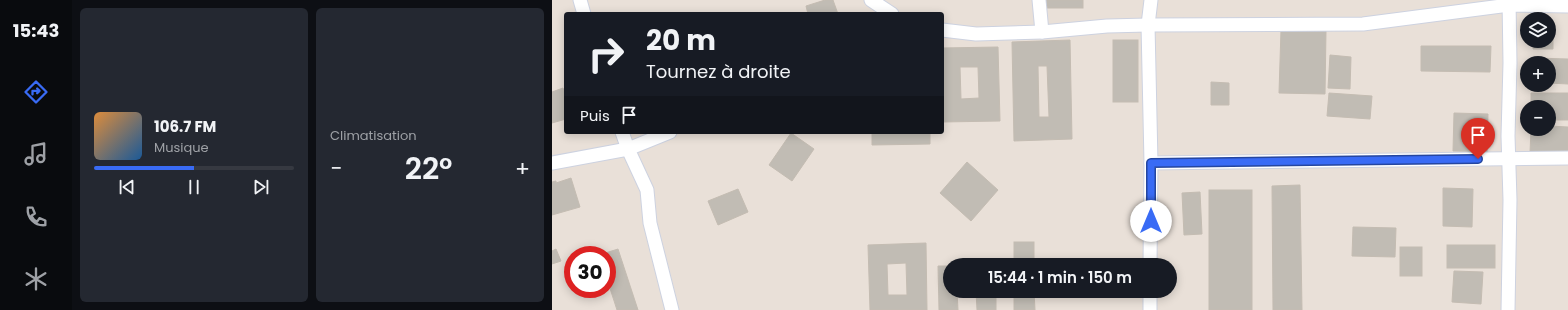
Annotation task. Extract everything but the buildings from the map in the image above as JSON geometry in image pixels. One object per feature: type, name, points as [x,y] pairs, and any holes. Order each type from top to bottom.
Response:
[{"type":"street","points":[[580,0],[583,12]]},
{"type":"street","points":[[871,0],[889,12]]},
{"type":"street","points":[[1039,0],[1042,32]]},
{"type":"street","points":[[1150,258],[1151,163],[1148,25],[1151,0]]},
{"type":"street","points":[[944,30],[976,34],[1042,32],[1107,26],[1363,24],[1509,2],[1568,6]]},
{"type":"street","points":[[1508,310],[1510,200],[1509,2]]},
{"type":"street","points":[[623,134],[647,190],[650,223],[672,310]]},
{"type":"street","points":[[552,163],[628,149],[665,134]]},
{"type":"street","points":[[1151,163],[1568,158]]},
{"type":"street","points":[[1150,298],[1150,310]]},
{"type":"route","points":[[1151,221],[1151,163],[1478,159]]}]
